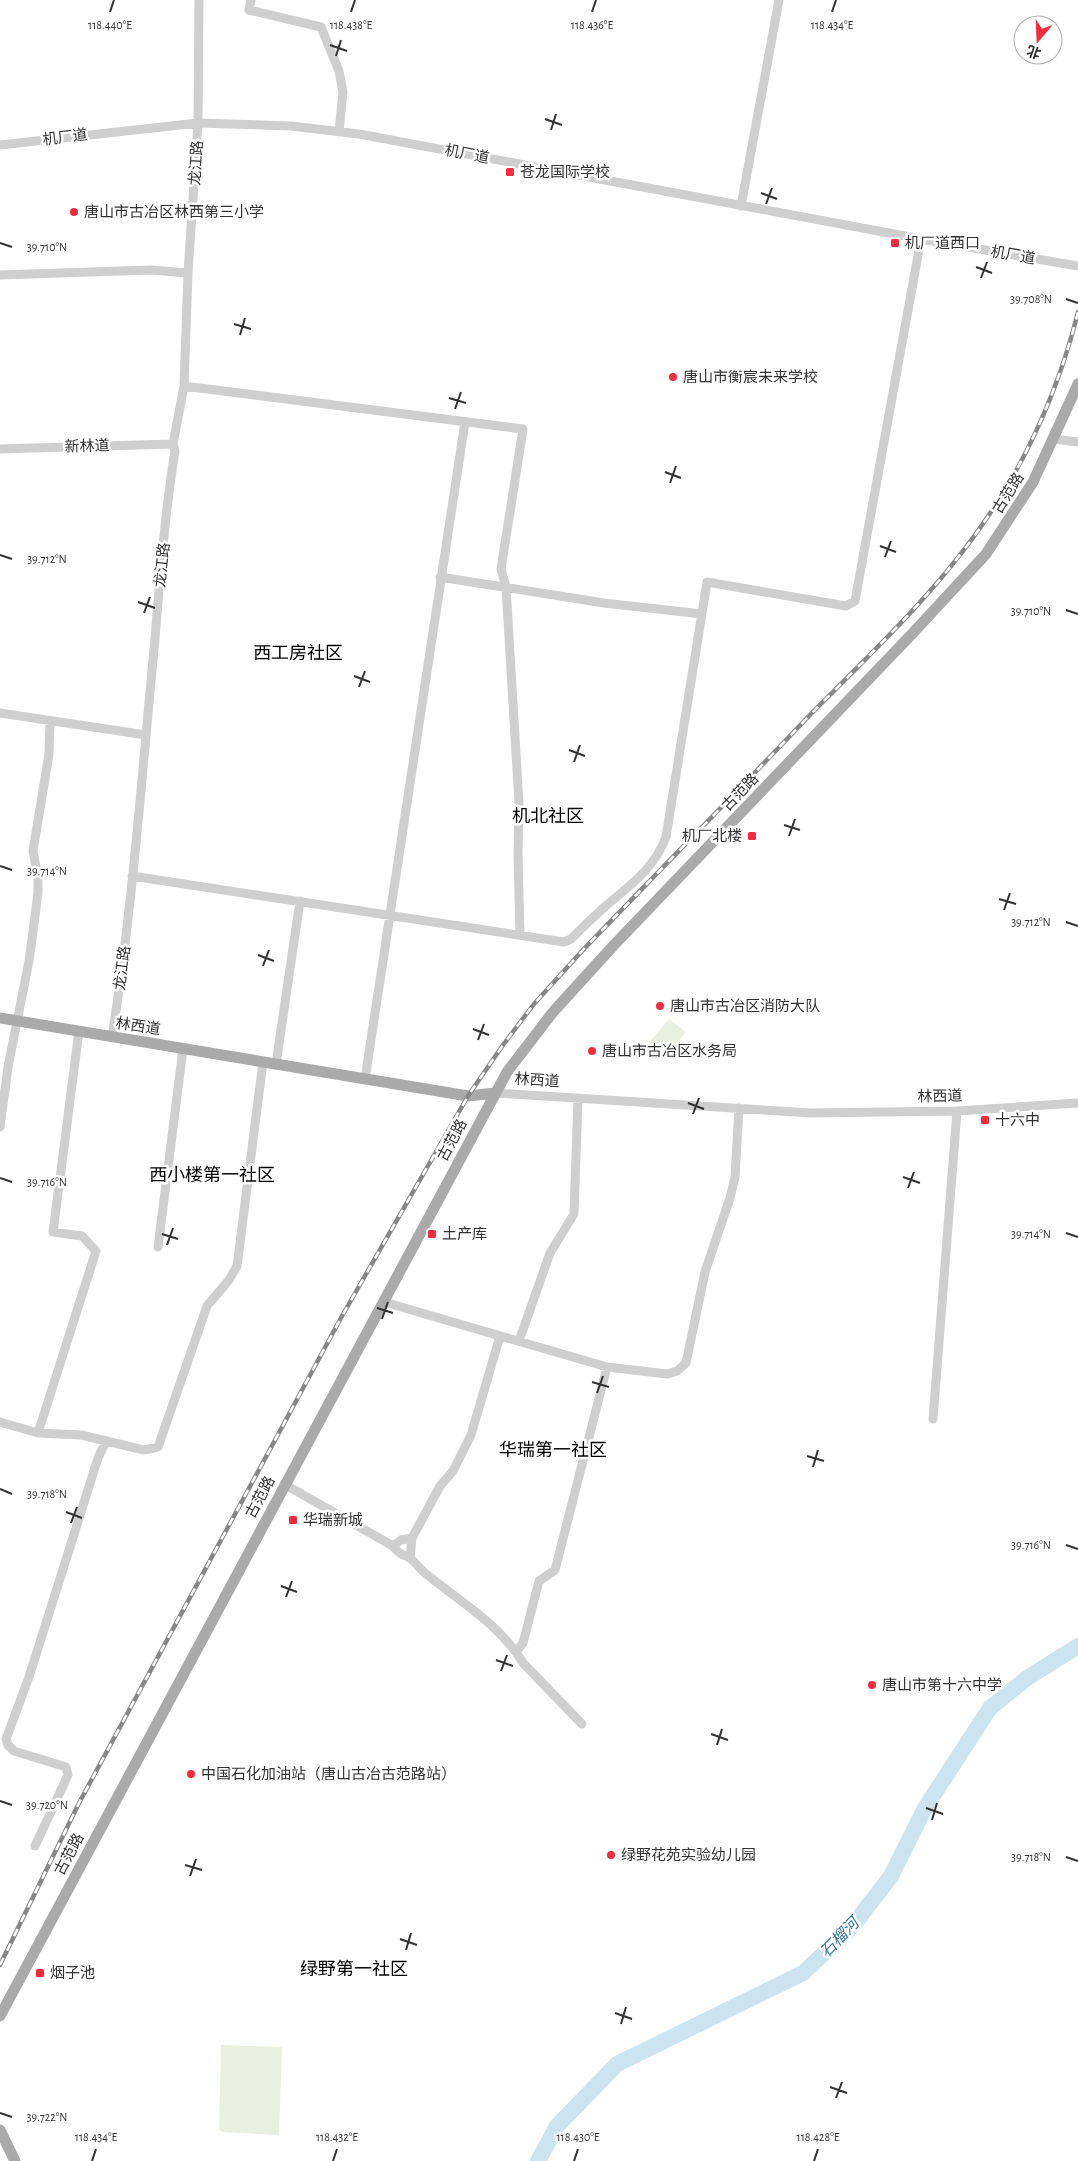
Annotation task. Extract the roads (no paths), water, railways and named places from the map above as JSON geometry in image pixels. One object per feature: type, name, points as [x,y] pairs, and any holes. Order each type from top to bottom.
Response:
[{"type":"main road","name":"古范路","points":[[0,2016],[284,1484],[507,1072],[553,1012],[728,825],[911,636],[986,554],[1033,482],[1078,384]]},
{"type":"main road","name":"林西道","points":[[0,1018],[468,1096],[495,1093]]},
{"type":"main road","points":[[0,2130],[15,2161]]},
{"type":"street","name":"龙江路","points":[[112,1037],[121,977],[132,876],[168,501],[175,451],[173,444],[184,386],[188,273],[198,124],[199,0]]},
{"type":"street","points":[[251,0],[249,10],[321,27],[338,71],[343,92],[339,132]]},
{"type":"street","points":[[741,206],[779,0]]},
{"type":"street","name":"机厂道","points":[[0,145],[157,126],[198,124],[291,126],[359,134],[920,240],[1078,266]]},
{"type":"street","points":[[132,876],[564,942],[571,939],[606,905],[635,882],[655,861],[662,849],[677,777],[707,582],[846,606],[855,601],[920,240]]},
{"type":"street","points":[[0,275],[151,270],[188,273]]},
{"type":"street","points":[[184,386],[522,429],[501,569],[506,587],[519,803],[520,935]]},
{"type":"street","points":[[365,1079],[465,422]]},
{"type":"street","points":[[1054,439],[1078,442]]},
{"type":"street","name":"新林道","points":[[0,449],[173,444]]},
{"type":"street","points":[[440,577],[604,603],[702,614]]},
{"type":"street","points":[[0,713],[146,735]]},
{"type":"street","points":[[0,1127],[8,1067],[18,1021],[38,893],[38,877],[33,851],[49,754],[50,721]]},
{"type":"street","points":[[276,1064],[300,901]]},
{"type":"street","points":[[38,1433],[96,1251],[82,1236],[53,1232],[79,1031]]},
{"type":"street","points":[[158,1247],[184,1049]]},
{"type":"street","points":[[0,1422],[38,1433],[81,1435],[144,1450],[158,1447],[206,1306],[229,1280],[237,1266],[263,1062]]},
{"type":"street","name":"林西道","points":[[495,1093],[811,1113],[957,1111],[1078,1103]]},
{"type":"street","points":[[519,1341],[550,1253],[574,1214],[578,1098]]},
{"type":"street","points":[[384,1302],[607,1367],[667,1374],[677,1371],[686,1364],[705,1272],[730,1198],[735,1177],[739,1108]]},
{"type":"street","points":[[934,1419],[957,1111]]},
{"type":"street","points":[[410,1558],[412,1538],[440,1486],[453,1471],[471,1435],[500,1336]]},
{"type":"street","points":[[516,1652],[523,1643],[539,1581],[555,1570],[607,1367]]},
{"type":"street","points":[[35,1846],[68,1775],[66,1767],[14,1751],[8,1745],[6,1739],[29,1677],[96,1465],[106,1441]]},
{"type":"street","points":[[284,1484],[393,1546],[399,1555],[410,1558],[423,1572],[487,1620],[516,1652],[523,1663],[582,1724]]},
{"type":"street","points":[[393,1546],[402,1540],[412,1538]]},
{"type":"waterway","name":"石榴河","points":[[538,2161],[557,2126],[617,2064],[803,1973],[851,1928],[891,1876],[925,1808],[990,1708],[1027,1678],[1078,1646]]},
{"type":"railway","points":[[0,1965],[79,1803],[342,1316],[468,1096],[534,1004],[582,951],[899,625],[963,551],[998,501],[1040,423],[1061,368],[1078,312]]},
{"type":"place","name":"苍龙国际学校","points":[[510,172]]},
{"type":"place","name":"唐山市古冶区林西第三小学","points":[[74,212]]},
{"type":"place","name":"机厂道西口","points":[[895,243]]},
{"type":"place","name":"唐山市衡宸未来学校","points":[[673,377]]},
{"type":"place","name":"机厂北楼","points":[[752,836]]},
{"type":"place","name":"唐山市古冶区消防大队","points":[[660,1006]]},
{"type":"place","name":"唐山市古冶区水务局","points":[[592,1051]]},
{"type":"place","name":"十六中","points":[[985,1120]]},
{"type":"place","name":"土产库","points":[[432,1234]]},
{"type":"place","name":"华瑞新城","points":[[293,1520]]},
{"type":"place","name":"唐山市第十六中学","points":[[872,1685]]},
{"type":"place","name":"中国石化加油站（唐山古冶古范路站）","points":[[191,1774]]},
{"type":"place","name":"绿野花苑实验幼儿园","points":[[611,1855]]},
{"type":"place","name":"烟子池","points":[[40,1973]]},
{"type":"district","name":"西工房社区","points":[[298,653]]},
{"type":"district","name":"机北社区","points":[[548,816]]},
{"type":"district","name":"西小楼第一社区","points":[[212,1175]]},
{"type":"district","name":"华瑞第一社区","points":[[553,1450]]},
{"type":"district","name":"绿野第一社区","points":[[354,1969]]}]
